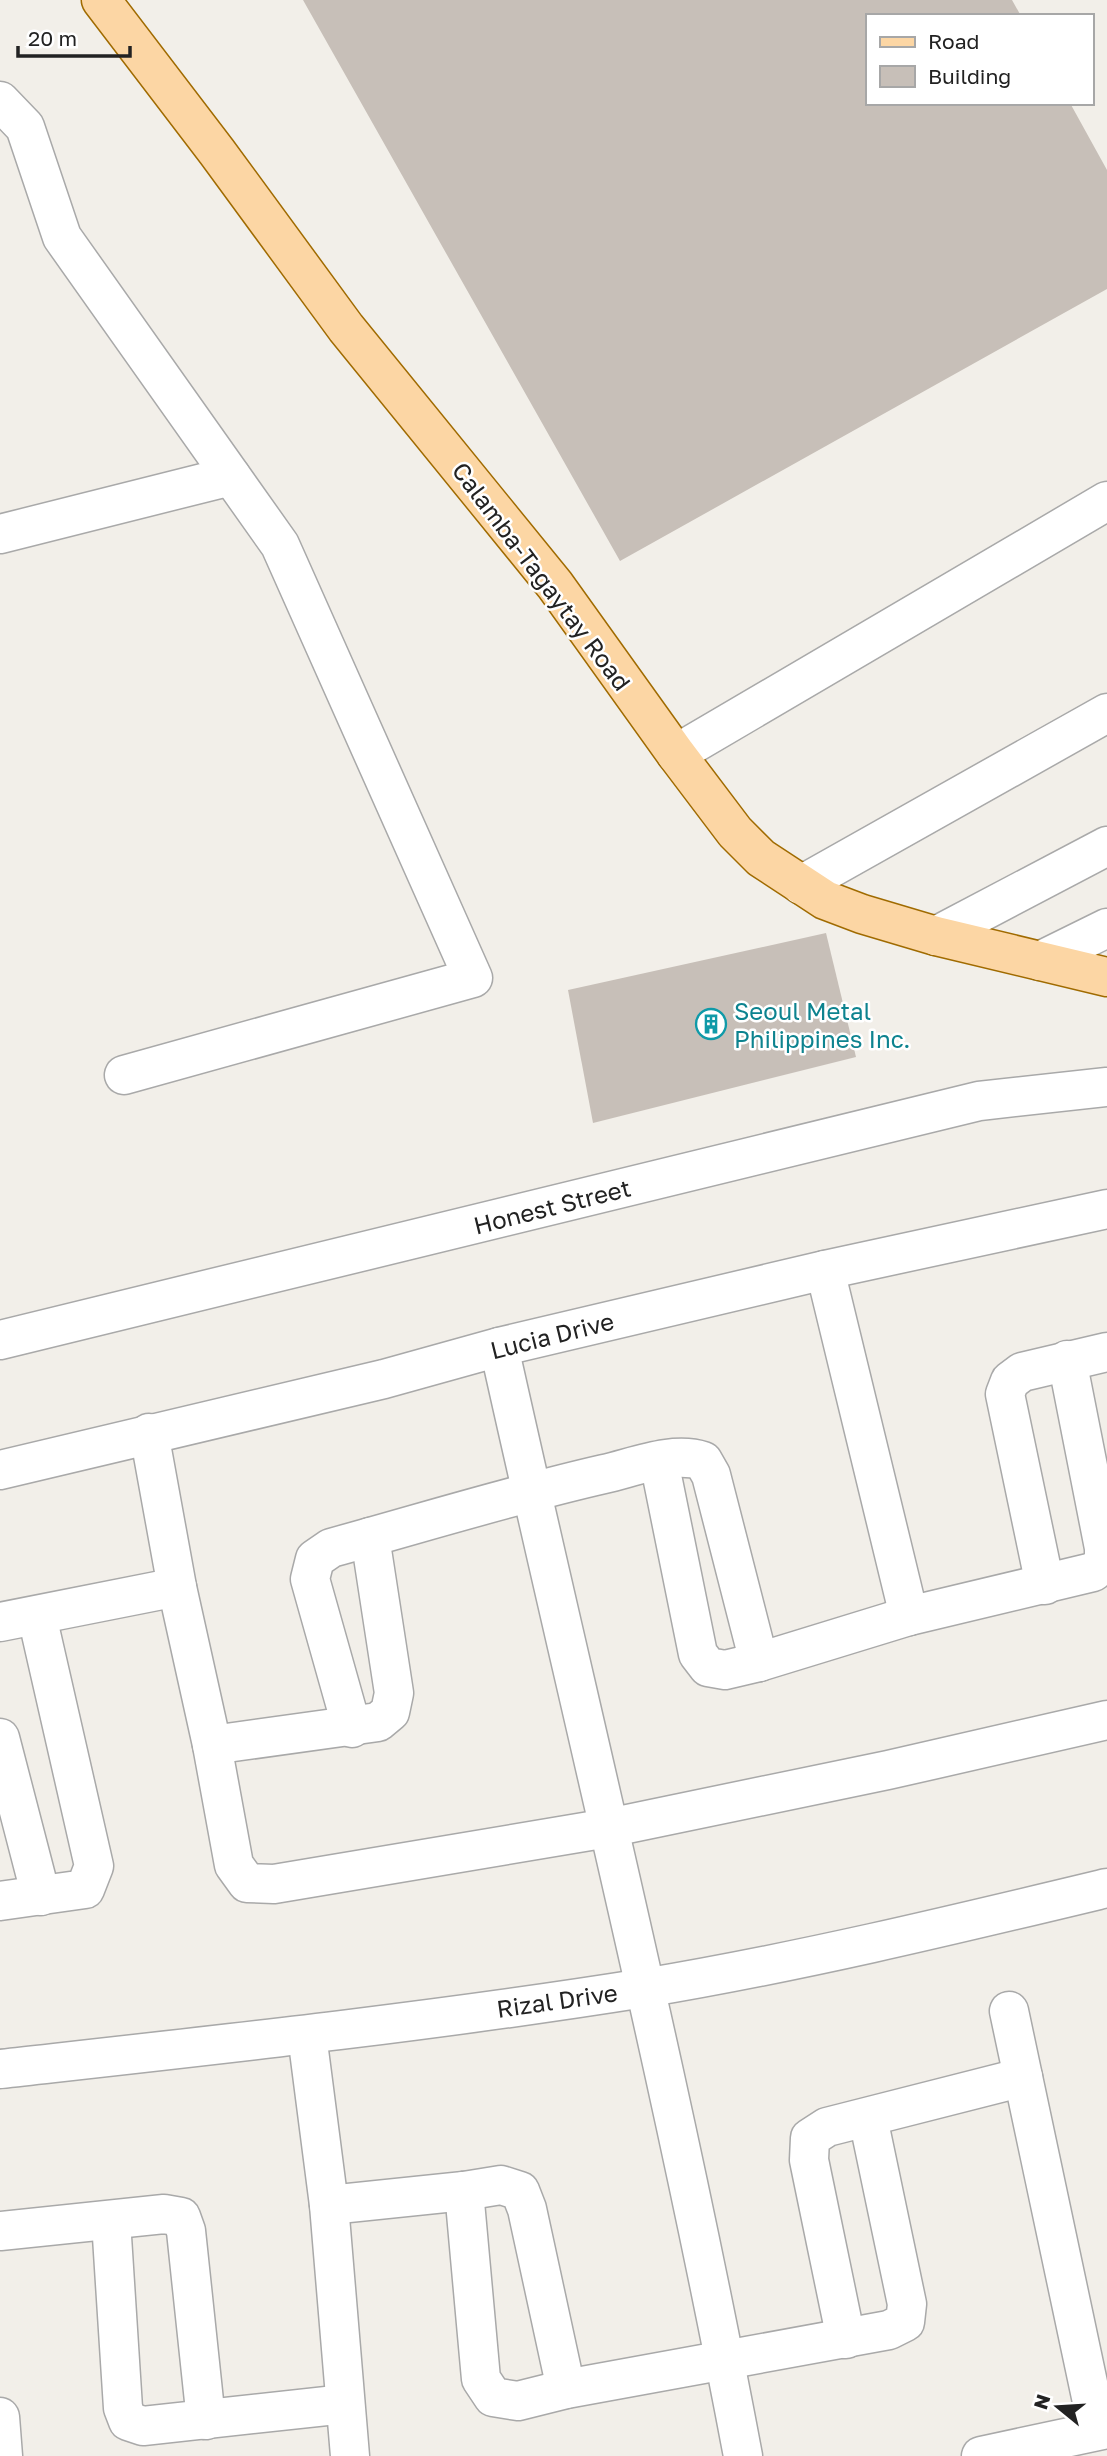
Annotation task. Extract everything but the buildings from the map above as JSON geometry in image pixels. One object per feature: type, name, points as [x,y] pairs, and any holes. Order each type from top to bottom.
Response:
[{"type":"main road","name":"Calamba-Tagaytay Road","points":[[101,0],[346,328],[555,585],[676,754],[735,832],[761,858],[825,900],[862,914],[936,936],[1107,977]]},
{"type":"street","points":[[0,101],[25,127],[62,237],[280,545],[473,978],[124,1075]]},
{"type":"street","points":[[0,534],[231,476]]},
{"type":"street","points":[[676,754],[1107,501]]},
{"type":"street","points":[[801,885],[1107,713]]},
{"type":"street","points":[[936,936],[1107,846]]},
{"type":"street","points":[[1040,961],[1107,928]]},
{"type":"street","name":"Honest Street","points":[[0,1340],[978,1101],[1107,1087]]},
{"type":"street","name":"Lucia Drive","points":[[0,1470],[825,1270],[1107,1209]]},
{"type":"street","points":[[825,1270],[909,1616]]},
{"type":"street","points":[[499,1347],[645,1987],[743,2456]]},
{"type":"street","points":[[1045,1585],[1004,1394],[1010,1381],[1022,1371],[1107,1352]]},
{"type":"street","points":[[659,1461],[698,1654],[708,1667],[725,1670],[759,1662],[909,1616],[1093,1572],[1104,1563],[1104,1548],[1068,1360]]},
{"type":"street","points":[[149,1433],[177,1587],[212,1745],[234,1864],[247,1883],[274,1884],[608,1828],[888,1770],[1107,1720]]},
{"type":"street","points":[[352,1728],[310,1579],[315,1559],[331,1548],[531,1490],[659,1461],[691,1457],[704,1461],[711,1475],[759,1662]]},
{"type":"street","points":[[212,1745],[352,1728],[378,1722],[390,1712],[394,1693],[370,1537]]},
{"type":"street","points":[[0,1901],[85,1889],[94,1866],[18,1619],[177,1587]]},
{"type":"street","points":[[0,1738],[41,1896]]},
{"type":"street","name":"Rizal Drive","points":[[0,2069],[307,2035],[645,1987],[864,1946],[1107,1888]]},
{"type":"street","points":[[981,2456],[1102,2430],[1009,2011]]},
{"type":"street","points":[[307,2035],[329,2206],[350,2456]]},
{"type":"street","points":[[846,2339],[809,2160],[810,2138],[827,2127],[1023,2077]]},
{"type":"street","points":[[464,2191],[481,2379],[493,2397],[518,2401],[566,2389],[846,2339],[889,2330],[905,2322],[907,2304],[868,2118]]},
{"type":"street","points":[[329,2206],[501,2185],[520,2191],[527,2209],[566,2389]]},
{"type":"street","points":[[0,2231],[164,2214],[181,2217],[186,2231],[206,2420]]},
{"type":"street","points":[[111,2221],[123,2408],[128,2421],[143,2426],[345,2404]]},
{"type":"street","points":[[0,2417],[3,2456]]},
{"type":"place","name":"Seoul Metal Philippines Inc.","points":[[711,1024]]}]
